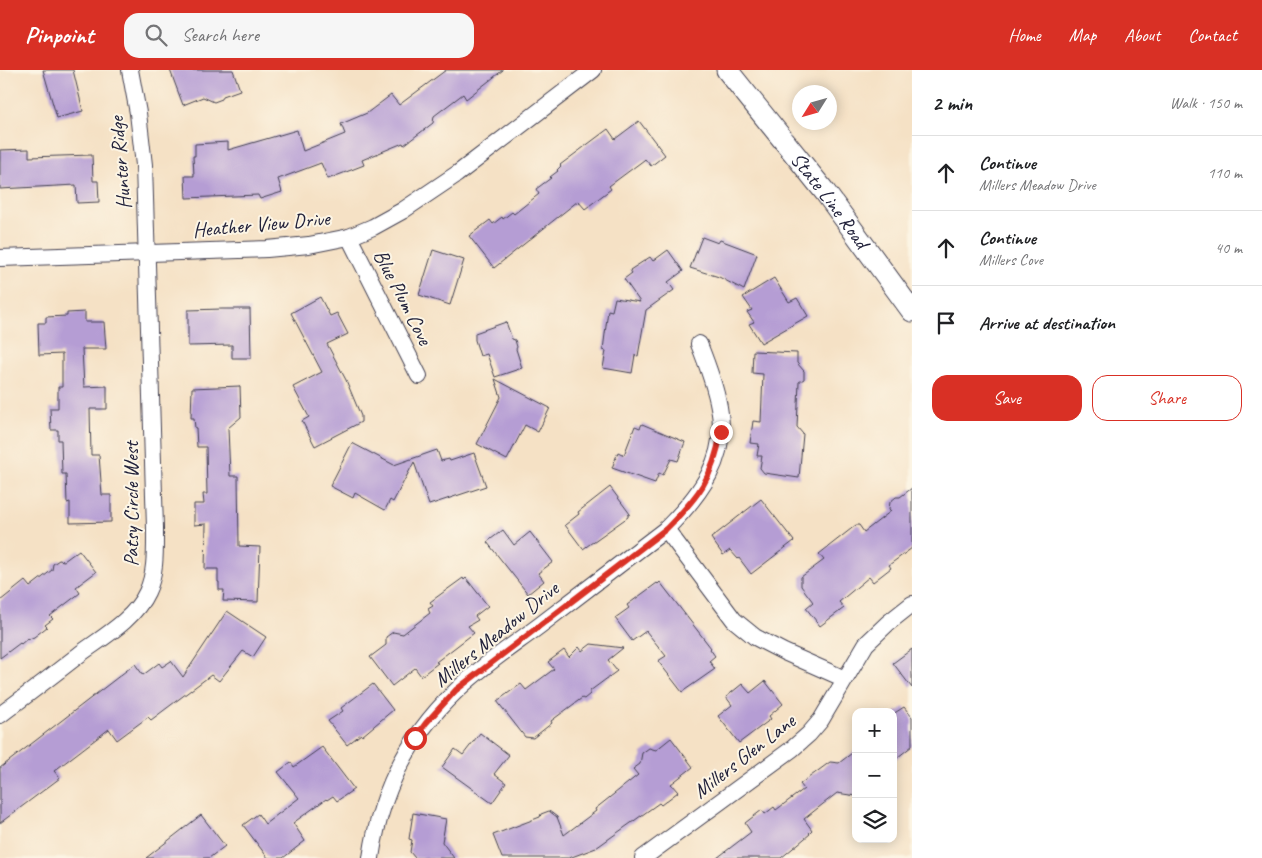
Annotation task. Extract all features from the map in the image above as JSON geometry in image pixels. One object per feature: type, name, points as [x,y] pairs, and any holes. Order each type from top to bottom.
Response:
[{"type":"street","name":"Hunter Ridge","points":[[130,70],[138,113],[144,165],[147,253]]},
{"type":"street","name":"Heather View Drive","points":[[0,258],[275,248],[309,245],[349,237],[380,223],[428,194],[593,70]]},
{"type":"street","name":"State Line Road","points":[[727,70],[825,192],[912,310]]},
{"type":"street","name":"Blue Plum Cove","points":[[349,237],[419,376]]},
{"type":"street","name":"Patsy Circle West","points":[[0,715],[120,624],[133,612],[147,591],[154,562],[155,528],[147,253]]},
{"type":"street","name":"Millers Meadow Drive","points":[[371,858],[375,828],[385,798],[400,764],[415,738],[440,707],[456,690],[489,664],[666,529],[701,491],[711,472],[721,432],[720,408],[714,384],[699,344]]},
{"type":"street","points":[[666,529],[734,620],[755,637],[845,680]]},
{"type":"street","name":"Millers Glen Lane","points":[[643,858],[792,749],[809,734],[821,720],[866,644],[912,604]]},
{"type":"building","points":[[43,70],[73,70],[83,111],[57,118]]},
{"type":"building","points":[[170,70],[233,70],[240,90],[223,96],[222,99],[214,102],[203,97],[183,105]]},
{"type":"building","points":[[446,70],[503,70],[466,99],[463,94],[434,116],[433,123],[404,145],[403,143],[362,160],[364,165],[328,179],[321,163],[278,179],[282,192],[260,199],[258,195],[186,198],[185,176],[194,176],[193,156],[195,156],[195,144],[228,142],[228,150],[297,130],[303,151],[345,134],[341,124],[367,113],[391,95],[399,105]]},
{"type":"building","points":[[639,121],[665,155],[651,166],[645,159],[609,186],[611,189],[585,209],[578,201],[494,268],[469,236],[490,220],[493,224],[512,212],[514,214],[539,194],[536,189],[558,171],[560,165],[608,129],[615,139]]},
{"type":"building","points":[[29,149],[29,157],[92,155],[93,181],[98,181],[99,202],[77,203],[76,185],[0,189],[0,150]]},
{"type":"building","points":[[702,237],[718,243],[720,240],[757,254],[744,290],[719,277],[690,268]]},
{"type":"building","points":[[433,250],[464,260],[450,305],[419,295]]},
{"type":"building","points":[[668,250],[683,271],[668,282],[674,290],[646,310],[638,356],[635,355],[632,373],[603,368],[606,351],[603,350],[608,310],[612,311],[615,298],[640,302],[624,279],[632,273],[630,270],[650,257],[653,261]]},
{"type":"building","points":[[774,278],[789,302],[797,298],[808,316],[761,343],[749,324],[754,322],[747,312],[752,310],[743,297]]},
{"type":"building","points":[[320,297],[330,316],[337,313],[348,334],[327,344],[346,380],[361,416],[361,422],[315,446],[302,421],[309,417],[293,387],[322,372],[291,313]]},
{"type":"building","points":[[250,309],[251,358],[232,358],[232,345],[188,346],[188,310]]},
{"type":"building","points":[[85,312],[85,322],[104,322],[106,349],[82,349],[84,387],[107,386],[107,409],[90,409],[91,455],[99,455],[102,495],[111,495],[111,522],[70,523],[70,502],[67,503],[66,474],[62,474],[61,440],[58,440],[58,430],[51,430],[50,408],[58,408],[58,387],[62,387],[62,354],[39,355],[38,323],[46,323],[46,317],[67,316],[67,313]]},
{"type":"building","points":[[506,322],[512,339],[515,340],[522,368],[495,377],[487,354],[480,356],[475,333]]},
{"type":"building","points":[[753,351],[797,353],[797,363],[804,371],[804,379],[799,382],[797,427],[803,434],[799,478],[764,473],[760,468],[762,456],[757,456],[759,444],[750,443],[753,421],[761,422],[763,374],[752,373]]},
{"type":"building","points":[[495,379],[550,408],[538,432],[525,425],[507,460],[477,444],[501,397]]},
{"type":"building","points":[[240,386],[241,417],[228,428],[230,476],[238,476],[239,546],[260,547],[258,602],[223,601],[224,590],[219,590],[218,569],[205,569],[206,524],[194,525],[194,504],[204,504],[203,494],[207,494],[206,447],[197,447],[194,418],[191,418],[192,388]]},
{"type":"building","points":[[642,424],[685,442],[678,461],[671,459],[663,475],[659,473],[655,483],[612,468],[618,452],[624,455],[635,426],[640,428]]},
{"type":"building","points":[[352,443],[394,465],[437,450],[441,461],[449,459],[450,461],[474,453],[486,486],[429,505],[414,462],[393,502],[390,500],[385,510],[355,493],[353,498],[330,486]]},
{"type":"building","points":[[610,487],[630,514],[583,549],[565,525],[579,514],[578,512]]},
{"type":"building","points":[[912,488],[912,548],[889,565],[891,568],[873,582],[869,577],[839,602],[844,608],[820,626],[806,608],[813,602],[801,586],[801,577],[824,560],[819,554],[856,525],[859,525],[864,532],[891,511],[889,509],[890,502]]},
{"type":"building","points":[[761,499],[794,541],[751,574],[739,558],[730,550],[723,555],[711,538]]},
{"type":"building","points":[[503,530],[514,545],[530,532],[553,562],[538,573],[544,581],[528,594],[487,542]]},
{"type":"building","points":[[79,550],[96,572],[76,587],[80,593],[50,616],[53,619],[45,625],[47,627],[34,637],[20,643],[0,658],[0,601],[25,581],[30,587],[52,570],[53,564],[59,560],[64,561]]},
{"type":"building","points":[[463,578],[464,580],[466,578],[488,606],[475,616],[478,620],[468,626],[474,633],[421,676],[415,668],[392,686],[370,657],[386,645],[386,637],[393,632],[403,634],[430,613],[428,609],[433,606],[430,602]]},
{"type":"building","points":[[660,582],[711,648],[715,656],[709,661],[715,669],[682,692],[658,661],[666,656],[646,631],[632,641],[615,618],[629,608],[627,605]]},
{"type":"building","points":[[227,611],[266,637],[253,657],[243,651],[219,681],[211,675],[151,720],[148,717],[117,740],[109,729],[54,771],[60,778],[0,823],[0,768],[135,664],[143,675],[159,663],[162,667],[171,661],[183,677]]},
{"type":"building","points":[[591,644],[623,648],[608,660],[617,671],[590,691],[590,694],[584,699],[582,698],[551,721],[552,723],[533,738],[525,737],[497,701],[521,684],[526,690],[554,669],[548,662],[564,650],[569,657],[579,647],[582,651]]},
{"type":"building","points":[[912,649],[912,688],[893,663]]},
{"type":"building","points":[[765,681],[783,704],[769,716],[771,719],[739,743],[718,716],[732,705],[726,697],[742,684],[750,693]]},
{"type":"building","points":[[373,684],[393,710],[362,736],[361,734],[347,745],[328,721],[343,711],[341,708]]},
{"type":"building","points":[[904,707],[912,717],[912,746],[897,758],[897,753],[897,711]]},
{"type":"building","points":[[480,733],[509,755],[494,774],[506,783],[492,803],[442,767],[455,749],[463,755]]},
{"type":"building","points":[[671,738],[693,767],[671,784],[678,792],[661,805],[659,803],[596,848],[569,858],[502,858],[493,835],[540,817],[541,814],[549,811],[557,817],[564,835],[596,811],[595,809],[638,775],[633,769],[640,764],[642,753],[649,748],[656,750]]},
{"type":"building","points":[[322,747],[354,789],[337,801],[333,796],[326,799],[293,823],[305,841],[283,858],[268,858],[243,825],[258,814],[265,824],[299,798],[278,772],[291,762],[294,767]]},
{"type":"building","points":[[852,753],[852,795],[837,793],[804,819],[812,830],[810,834],[781,858],[717,858],[751,832],[745,823],[762,810],[765,814],[774,807],[776,810],[804,789],[800,784],[830,762],[839,763]]},
{"type":"building","points":[[413,813],[446,819],[442,842],[454,858],[415,858],[410,852],[412,840],[409,839]]},
{"type":"building","points":[[201,815],[225,846],[209,858],[146,858]]},
{"type":"route","points":[[415,738],[456,690],[666,529],[701,491],[711,472],[721,432]]}]
